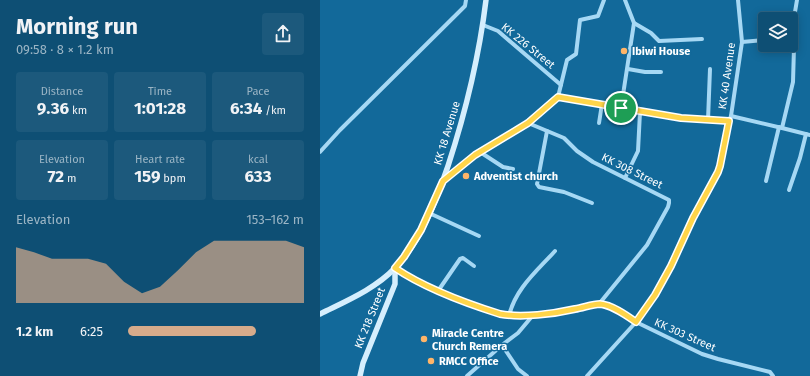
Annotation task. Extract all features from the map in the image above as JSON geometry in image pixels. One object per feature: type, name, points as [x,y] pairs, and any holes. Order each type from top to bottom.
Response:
[{"type":"main road","name":"KK 18 Avenue","points":[[320,314],[360,294],[395,268],[413,244],[430,213],[443,181],[463,118],[476,62],[486,0]]},
{"type":"main road","name":"KK 218 Street","points":[[360,376],[363,363],[394,284],[395,268]]},
{"type":"street","points":[[320,152],[340,130],[465,6],[466,0]]},
{"type":"street","points":[[443,181],[480,152],[528,123],[558,97],[567,60],[576,54],[580,20],[598,16],[604,0]]},
{"type":"street","points":[[621,108],[634,23],[625,0]]},
{"type":"street","name":"KK 40 Avenue","points":[[587,376],[636,322],[655,295],[668,272],[693,218],[718,172],[731,116],[742,42],[738,0]]},
{"type":"street","points":[[795,12],[797,0]]},
{"type":"street","points":[[634,23],[651,33],[659,42],[702,39]]},
{"type":"street","name":"KK 226 Street","points":[[483,26],[498,31],[561,85]]},
{"type":"street","points":[[742,42],[758,41]]},
{"type":"street","points":[[766,181],[793,82],[793,52]]},
{"type":"street","points":[[628,69],[661,72]]},
{"type":"street","points":[[708,120],[710,69]]},
{"type":"street","points":[[558,97],[681,118],[729,121]]},
{"type":"street","points":[[599,123],[602,104]]},
{"type":"street","points":[[625,178],[638,151],[640,112]]},
{"type":"street","points":[[731,116],[808,134],[789,190]]},
{"type":"street","name":"KK 308 Street","points":[[528,123],[564,138],[584,156],[667,199],[669,203],[647,245],[600,304]]},
{"type":"street","points":[[547,131],[537,184],[539,187],[564,192],[592,203]]},
{"type":"street","points":[[480,152],[503,167],[513,169]]},
{"type":"street","points":[[430,213],[479,236]]},
{"type":"street","points":[[509,316],[514,300],[521,289],[555,251]]},
{"type":"street","points":[[438,291],[460,259],[463,258],[474,266]]},
{"type":"street","points":[[395,268],[438,291],[509,316],[573,310],[600,304],[612,308],[636,322]]},
{"type":"street","points":[[467,376],[518,333],[534,314]]},
{"type":"street","name":"KK 303 Street","points":[[636,322],[702,354],[718,360],[770,372],[773,376]]},
{"type":"street","points":[[502,345],[518,369],[527,376]]},
{"type":"place","name":"Ibiwi House","points":[[624,51]]},
{"type":"place","name":"Adventist church","points":[[466,176]]},
{"type":"place","name":"Miracle Centre Church Remera","points":[[424,339]]},
{"type":"place","name":"RMCC Office","points":[[431,361]]},
{"type":"route","points":[[558,97],[621,108],[681,118],[729,121],[718,172],[693,218],[671,266],[655,295],[636,322],[612,308],[600,304],[573,310],[534,314],[509,316],[500,314],[448,295],[395,268],[413,244],[421,230],[430,213],[443,181],[475,155],[528,123],[558,97]]}]
